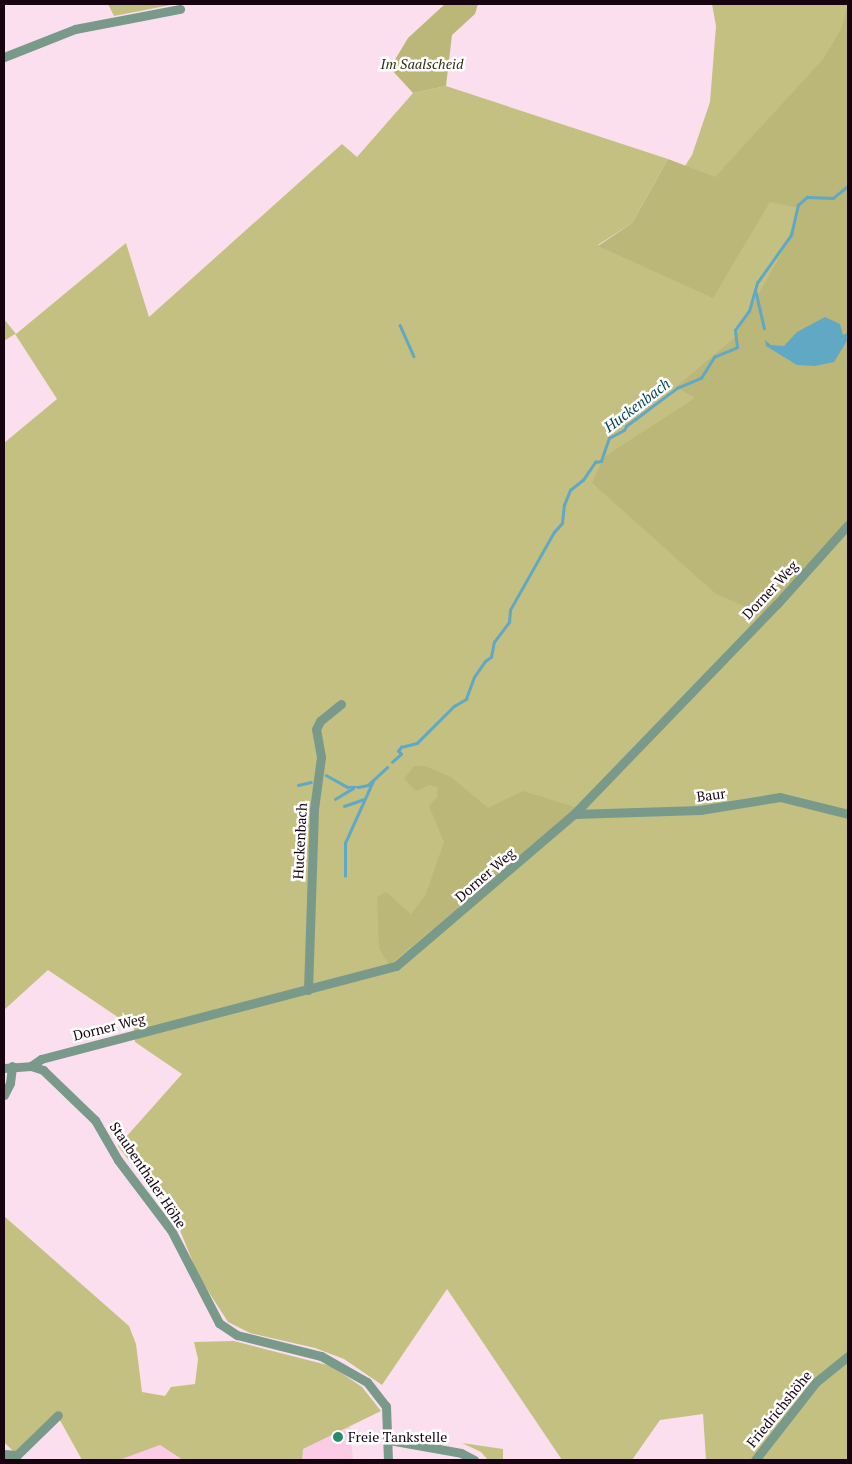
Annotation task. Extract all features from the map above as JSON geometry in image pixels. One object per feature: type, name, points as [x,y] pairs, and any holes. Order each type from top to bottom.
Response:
[{"type":"street","points":[[4,57],[75,29],[180,9]]},
{"type":"street","name":"Dorner Weg","points":[[32,1066],[41,1059],[396,966],[574,814],[777,604],[848,525]]},
{"type":"street","name":"Huckenbach","points":[[308,990],[314,809],[321,757],[316,729],[320,721],[341,704]]},
{"type":"street","name":"Baur","points":[[574,814],[700,810],[780,797],[848,814]]},
{"type":"street","points":[[4,1059],[8,1067],[10,1083],[4,1095]]},
{"type":"street","points":[[8,1067],[32,1066]]},
{"type":"street","name":"Staubenthaler Höhe","points":[[32,1066],[43,1070],[95,1120],[123,1167],[172,1230],[219,1323],[237,1335],[321,1356],[367,1382],[386,1406],[388,1460]]},
{"type":"street","name":"Friedrichshöhe","points":[[755,1460],[816,1382],[848,1356]]},
{"type":"street","points":[[4,1454],[17,1455],[58,1414]]},
{"type":"street","points":[[388,1440],[461,1453],[474,1460]]},
{"type":"shaded area","points":[[108,4],[176,4],[114,16]]},
{"type":"shaded area","points":[[712,4],[848,4],[848,1460],[706,1460],[703,1414],[660,1420],[632,1460],[562,1460],[447,1289],[382,1385],[344,1359],[315,1348],[250,1333],[228,1322],[199,1277],[177,1223],[118,1146],[182,1074],[135,1042],[134,1028],[48,970],[4,1010],[4,443],[57,399],[15,334],[4,341],[4,319],[16,334],[126,243],[149,317],[342,144],[357,157],[413,93],[446,86],[668,159],[632,223],[598,245],[608,250],[669,191],[692,155],[710,102],[716,26]]},
{"type":"shaded area","points":[[4,1216],[129,1326],[136,1344],[142,1392],[165,1396],[171,1387],[195,1384],[198,1359],[194,1342],[234,1341],[331,1366],[362,1387],[381,1411],[303,1449],[302,1460],[183,1460],[160,1445],[119,1460],[82,1460],[56,1413],[15,1453],[4,1442]]},
{"type":"shaded area","name":"Freie Tankstelle","points":[[350,1426],[353,1460],[302,1460],[302,1449]]},
{"type":"shaded area","points":[[462,1443],[503,1449],[503,1460],[488,1460],[481,1452]]},
{"type":"shaded area","points":[[160,1445],[183,1460],[119,1460],[131,1453]]},
{"type":"green space","name":"Im Saalscheid","points":[[445,4],[478,4],[475,14],[452,35],[446,86],[413,93],[390,68],[408,38]]},
{"type":"green space","points":[[848,4],[848,523],[763,614],[716,594],[592,483],[604,457],[695,398],[676,387],[734,338],[785,247],[799,208],[770,202],[713,298],[598,246],[632,223],[668,159],[715,177],[824,58],[841,29]]},
{"type":"green space","points":[[414,766],[425,766],[451,777],[488,808],[523,791],[578,808],[389,965],[379,948],[377,897],[386,892],[411,914],[425,896],[444,842],[429,806],[437,797],[438,788],[430,785],[416,791],[404,779]]},
{"type":"water","points":[[825,317],[840,324],[843,335],[848,333],[848,339],[834,362],[815,366],[797,365],[766,346],[765,340],[771,345],[784,346],[797,332]]},
{"type":"waterway","name":"Huckenbach","points":[[392,762],[401,754],[398,751],[401,747],[417,743],[454,706],[466,699],[474,677],[485,661],[491,657],[494,642],[509,622],[510,610],[554,532],[562,523],[564,505],[570,490],[583,480],[595,462],[601,461],[609,438],[624,430],[626,426],[677,388],[701,378],[714,357],[737,347],[735,330],[749,311],[757,283],[791,235],[798,205],[807,197],[833,198],[848,186]]},
{"type":"waterway","points":[[756,292],[764,328]]},
{"type":"waterway","points":[[400,325],[414,356]]},
{"type":"waterway","name":"Huckenbach","points":[[326,775],[348,787],[358,787],[368,785],[387,767]]},
{"type":"waterway","points":[[345,876],[345,843],[373,781]]},
{"type":"waterway","name":"Huckenbach","points":[[298,785],[311,782]]},
{"type":"waterway","points":[[335,799],[353,788]]},
{"type":"waterway","points":[[344,806],[364,799]]},
{"type":"place","name":"Freie Tankstelle","points":[[338,1437]]}]
